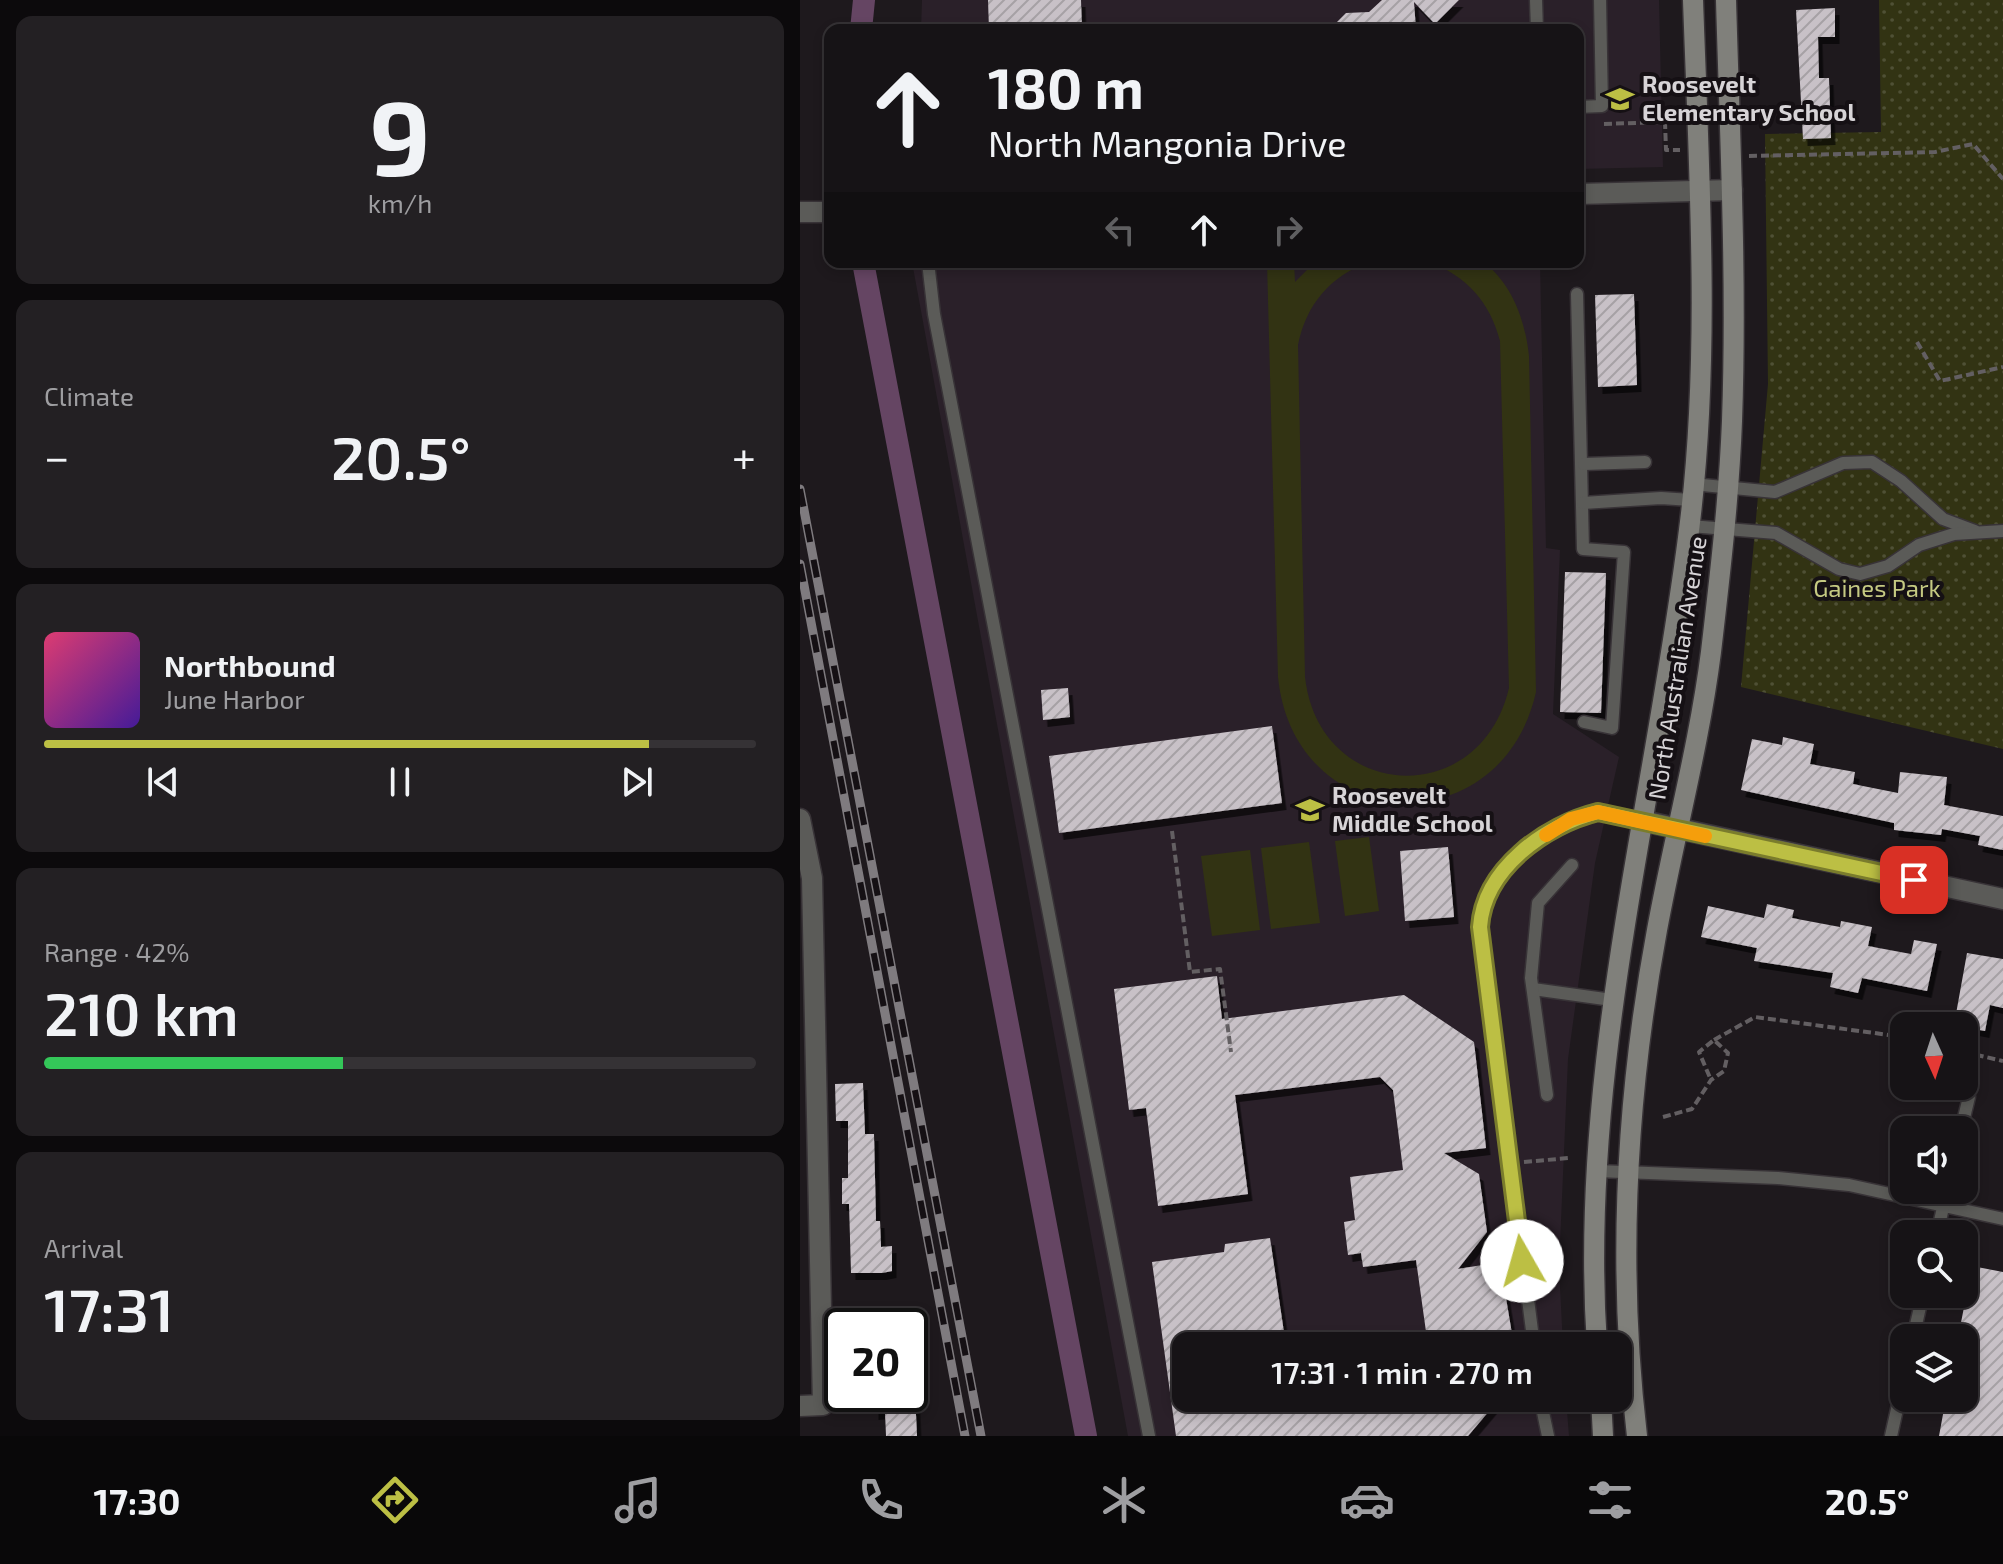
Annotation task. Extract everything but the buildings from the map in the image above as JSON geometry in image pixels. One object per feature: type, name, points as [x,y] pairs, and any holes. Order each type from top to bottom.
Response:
[{"type":"main road","name":"North Australian Avenue","points":[[1597,1332],[1597,1171],[1612,1000],[1690,526],[1699,342],[1700,191],[1693,0]]},
{"type":"main road","name":"North Australian Avenue","points":[[1637,1436],[1627,1312],[1630,1118],[1656,931],[1710,657],[1728,486],[1734,294],[1726,0]]},
{"type":"main road","points":[[1602,1412],[1603,1436]]},
{"type":"street","points":[[1584,194],[1732,190]]},
{"type":"street","points":[[800,212],[824,212]]},
{"type":"street","points":[[800,819],[812,878],[808,962],[808,1183],[823,1405],[800,1406]]},
{"type":"street","points":[[1643,821],[2003,899]]},
{"type":"lane","points":[[1536,0],[1537,24]]},
{"type":"lane","points":[[1584,107],[1602,106],[1600,0]]},
{"type":"lane","points":[[929,268],[934,314],[1149,1436]]},
{"type":"lane","points":[[1577,294],[1584,464],[1583,549],[1624,552],[1612,728],[1584,722]]},
{"type":"lane","points":[[1584,464],[1645,462]]},
{"type":"lane","points":[[1583,503],[1661,498],[1728,486],[1775,492],[1843,463],[1872,462],[1901,481],[1943,519],[1978,532]]},
{"type":"lane","points":[[1690,526],[1776,533],[1839,569],[1860,574],[1888,566],[1919,545],[1954,534],[2003,531]]},
{"type":"lane","points":[[1532,1332],[1480,927],[1481,908],[1494,881],[1531,844],[1571,819],[1598,812],[1643,821]]},
{"type":"lane","points":[[1547,1095],[1533,989],[1538,903],[1572,865]]},
{"type":"lane","points":[[1533,989],[1612,1000]]},
{"type":"lane","points":[[1597,1171],[1778,1178],[1849,1185],[2003,1219]]},
{"type":"lane","points":[[1940,1220],[1943,1205]]},
{"type":"lane","points":[[1543,1412],[1548,1436]]},
{"type":"lane","points":[[1891,1436],[1896,1412]]},
{"type":"path","points":[[1593,124],[1665,122],[1666,150],[1681,150]]},
{"type":"path","points":[[1731,155],[1935,152],[1973,144],[2003,179]]},
{"type":"path","points":[[1917,342],[1940,381],[2003,367]]},
{"type":"path","points":[[1172,831],[1190,972],[1220,969],[1231,1052]]},
{"type":"path","points":[[1711,1080],[1699,1052],[1755,1017],[1890,1035]]},
{"type":"path","points":[[1663,1117],[1692,1109],[1711,1080],[1724,1071],[1728,1053],[1714,1040]]},
{"type":"path","points":[[1978,1055],[2003,1061]]},
{"type":"path","points":[[1522,1162],[1569,1158]]},
{"type":"shaded area","name":"Roosevelt Elementary School","points":[[922,0],[1659,0],[1663,167],[1584,169],[1584,24],[921,24]]},
{"type":"shaded area","name":"Roosevelt Middle School","points":[[913,268],[1540,268],[1546,548],[1560,550],[1553,714],[1619,757],[1595,863],[1568,1059],[1559,1267],[1562,1332],[1172,1332],[1172,1412],[1567,1412],[1569,1436],[1128,1436]]},
{"type":"green space","name":"Gaines Park","points":[[1879,0],[2003,0],[2003,749],[1741,687],[1768,384],[1765,134],[1881,132]]},
{"type":"green space","points":[[1267,268],[1294,268],[1295,282],[1309,268],[1355,268],[1322,294],[1307,317],[1298,345],[1305,677],[1317,718],[1339,749],[1368,768],[1401,776],[1435,772],[1467,756],[1492,728],[1509,688],[1500,341],[1490,314],[1475,292],[1443,268],[1491,268],[1516,304],[1529,356],[1536,692],[1516,742],[1483,777],[1443,797],[1400,802],[1357,792],[1320,768],[1292,730],[1278,677]]},
{"type":"green space","points":[[1369,837],[1379,911],[1345,916],[1335,841]]},
{"type":"green space","points":[[1309,842],[1320,923],[1271,929],[1261,848]]},
{"type":"green space","points":[[1250,850],[1260,930],[1212,936],[1201,856]]},
{"type":"waterway","points":[[862,24],[864,0]]},
{"type":"waterway","points":[[864,268],[1086,1436]]},
{"type":"railway","points":[[800,489],[981,1436]]},
{"type":"railway","points":[[800,564],[965,1436]]},
{"type":"slow traffic","points":[[1546,835],[1571,819],[1598,812],[1705,836]]},
{"type":"place","name":"Roosevelt Elementary School","points":[[1620,99]]},
{"type":"place","name":"Roosevelt Middle School","points":[[1310,810]]},
{"type":"route","points":[[1522,1261],[1480,927],[1481,908],[1494,881],[1531,844],[1571,819],[1598,812],[1914,880]]}]
